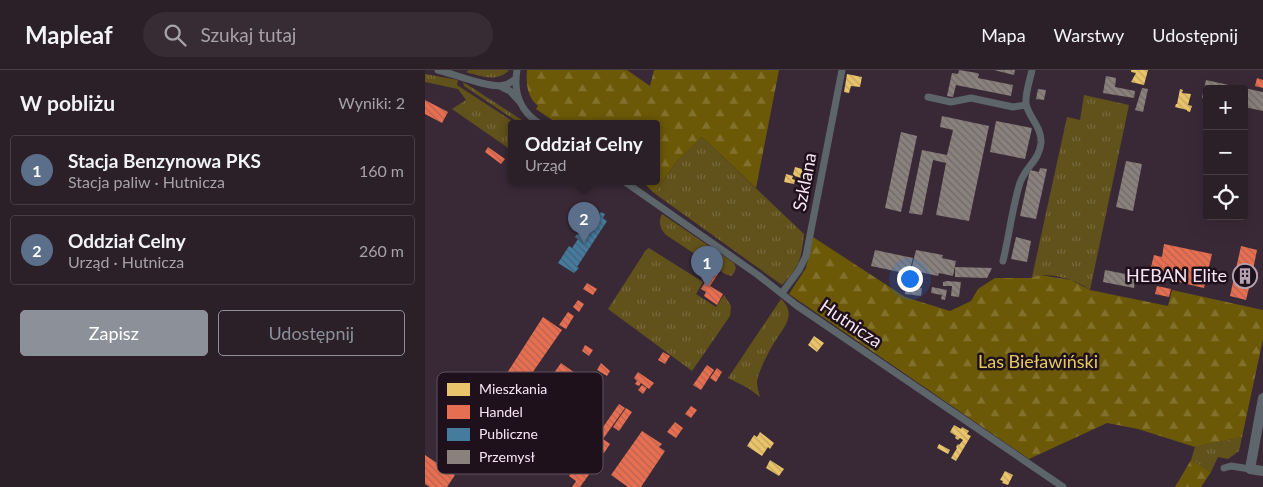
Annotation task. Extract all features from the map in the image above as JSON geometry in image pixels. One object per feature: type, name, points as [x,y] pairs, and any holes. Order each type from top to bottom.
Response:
[{"type":"street","points":[[438,70],[511,91],[528,116],[534,120]]},
{"type":"street","points":[[517,70],[516,79],[522,106]]},
{"type":"street","name":"Szklana","points":[[782,293],[799,270],[805,256],[842,70]]},
{"type":"street","points":[[1003,261],[1019,186],[1026,170],[1038,157],[1041,142],[1040,132],[1027,105],[1032,70]]},
{"type":"street","points":[[498,86],[507,85],[516,79]]},
{"type":"street","points":[[928,97],[951,102],[971,98],[1013,107],[1027,105]]},
{"type":"street","name":"Hutnicza","points":[[629,185],[796,304],[1063,487]]},
{"type":"street","points":[[1250,469],[1263,398]]},
{"type":"street","points":[[1223,468],[1231,466],[1263,471]]},
{"type":"green space","points":[[469,70],[509,70],[500,76],[483,77],[466,72]]},
{"type":"green space","points":[[527,70],[627,70],[650,86],[654,70],[779,70],[756,188],[702,137],[677,161],[660,185],[660,120],[552,120],[536,109],[538,106],[531,99]]},
{"type":"green space","points":[[425,74],[458,80],[457,85],[511,120],[508,120],[508,148],[452,109],[466,100],[458,89],[425,82]]},
{"type":"green space","points":[[463,82],[522,120],[515,120],[464,86]]},
{"type":"green space","points":[[1084,95],[1129,105],[1090,290],[1062,277],[1047,275],[1032,277],[1067,117],[1080,120]]},
{"type":"green space","points":[[702,137],[804,234],[799,262],[793,273],[782,285],[654,193],[677,161]]},
{"type":"green space","points":[[646,185],[660,185],[654,193]]},
{"type":"green space","points":[[662,214],[734,263],[736,268],[734,273],[731,276],[725,274],[666,235],[660,225]]},
{"type":"green space","name":"Las Bieławiński","points":[[813,237],[905,297],[950,311],[971,301],[978,289],[995,278],[1030,278],[1040,275],[1071,280],[1090,290],[1168,306],[1172,290],[1263,310],[1263,339],[1242,437],[1195,447],[1138,429],[1107,423],[1029,459],[789,294],[806,268]]},
{"type":"green space","points":[[649,248],[703,282],[696,294],[716,307],[724,295],[731,306],[730,316],[692,371],[608,309]]},
{"type":"green space","points":[[781,299],[786,305],[789,316],[785,327],[769,351],[759,373],[757,382],[760,397],[748,388],[728,378]]},
{"type":"green space","points":[[1242,437],[1239,451],[1228,459],[1218,457],[1211,472],[1191,460],[1195,447]]},
{"type":"green space","points":[[1191,460],[1211,472],[1201,487],[1175,487]]},
{"type":"building: Mieszkania","points":[[1131,70],[1148,70],[1144,85],[1131,82],[1136,73],[1131,72]]},
{"type":"building: Mieszkania","points":[[847,74],[862,77],[860,87],[851,86],[849,93],[844,92]]},
{"type":"building: Mieszkania","points":[[1180,89],[1183,90],[1182,93],[1191,94],[1188,105],[1192,106],[1190,112],[1175,107]]},
{"type":"building: Mieszkania","points":[[795,167],[813,172],[810,181],[795,176],[793,174]]},
{"type":"building: Mieszkania","points":[[786,174],[793,176],[794,184],[784,182]]},
{"type":"building: Mieszkania","points":[[814,336],[824,343],[817,352],[808,345]]},
{"type":"building: Mieszkania","points":[[954,425],[969,431],[967,434],[971,436],[956,461],[951,458],[958,444],[963,440],[960,438],[958,440],[950,432]]},
{"type":"building: Mieszkania","points":[[760,432],[774,443],[770,449],[768,447],[762,456],[747,446],[754,435],[757,437]]},
{"type":"building: Mieszkania","points":[[939,444],[950,450],[948,454],[937,448]]},
{"type":"building: Mieszkania","points":[[770,460],[784,469],[779,476],[766,468]]},
{"type":"building: Mieszkania","points":[[1005,471],[1013,475],[1008,485],[1000,480]]},
{"type":"building: Handel","points":[[1257,78],[1263,80],[1263,88],[1255,86]]},
{"type":"building: Handel","points":[[425,100],[448,112],[442,123],[425,114]]},
{"type":"building: Handel","points":[[488,147],[505,159],[501,164],[485,152]]},
{"type":"building: Handel","points":[[1164,244],[1212,254],[1204,288],[1149,275],[1154,255],[1162,257]]},
{"type":"building: Handel","name":"HEBAN Elite","points":[[1241,246],[1257,250],[1253,270],[1258,272],[1256,281],[1251,280],[1246,300],[1230,296]]},
{"type":"building: Handel","points":[[714,268],[720,271],[710,286],[723,294],[717,305],[704,296],[706,292],[701,289]]},
{"type":"building: Handel","points":[[587,283],[597,289],[593,295],[583,289]]},
{"type":"building: Handel","points":[[1157,286],[1171,289],[1169,297],[1155,294]]},
{"type":"building: Handel","points":[[578,300],[584,304],[579,312],[573,307]]},
{"type":"building: Handel","points":[[568,312],[574,316],[566,329],[559,325]]},
{"type":"building: Handel","points":[[543,317],[562,330],[533,372],[508,372]]},
{"type":"building: Handel","points":[[585,345],[593,350],[589,356],[582,351]]},
{"type":"building: Handel","points":[[663,352],[670,356],[665,364],[658,360]]},
{"type":"building: Handel","points":[[561,363],[574,372],[555,372]]},
{"type":"building: Handel","points":[[601,363],[610,371],[607,376],[597,370]]},
{"type":"building: Handel","points":[[707,365],[714,370],[701,390],[693,385]]},
{"type":"building: Handel","points":[[717,368],[722,372],[716,382],[710,378]]},
{"type":"building: Handel","points":[[638,372],[654,383],[649,389],[641,383],[639,386],[635,384],[637,381],[634,378]]},
{"type":"building: Handel","points":[[642,385],[647,388],[643,394],[638,390]]},
{"type":"building: Handel","points":[[619,404],[625,408],[603,439],[603,427]]},
{"type":"building: Handel","points":[[691,406],[697,410],[691,418],[685,414]]},
{"type":"building: Handel","points":[[626,408],[632,412],[619,431],[613,427]]},
{"type":"building: Handel","points":[[675,422],[683,428],[676,438],[667,432]]},
{"type":"building: Handel","points":[[642,431],[662,444],[659,447],[665,451],[641,487],[628,487],[611,475]]},
{"type":"building: Handel","points":[[603,439],[610,444],[603,453]]},
{"type":"building: Handel","points":[[425,455],[437,463],[437,474],[455,475],[447,487],[430,487],[425,484]]},
{"type":"building: Handel","points":[[570,474],[589,474],[580,487],[572,487],[576,481],[569,476]]},
{"type":"building: Publiczne","points":[[601,212],[605,214],[603,218],[607,221],[577,267],[579,268],[574,273],[558,263],[569,246],[572,248],[578,239],[575,237],[577,234],[581,236],[595,213],[599,215]]},
{"type":"building: Przemysł","points":[[959,70],[977,73],[979,74],[978,78],[1013,85],[1011,96],[956,85],[953,97],[947,96],[952,73],[958,74]]},
{"type":"building: Przemysł","points":[[994,70],[1015,70],[1014,75]]},
{"type":"building: Przemysł","points":[[1106,76],[1116,78],[1115,87],[1135,91],[1134,98],[1103,93]]},
{"type":"building: Przemysł","points":[[1206,80],[1229,85],[1205,85]]},
{"type":"building: Przemysł","points":[[1142,88],[1148,89],[1143,112],[1135,110]]},
{"type":"building: Przemysł","points":[[1038,89],[1046,90],[1044,100],[1036,99]]},
{"type":"building: Przemysł","points":[[1248,89],[1263,92],[1263,111],[1248,108]]},
{"type":"building: Przemysł","points":[[942,116],[989,126],[969,221],[936,215],[946,163],[933,160],[922,215],[909,213],[922,150],[947,155],[953,130],[940,127]]},
{"type":"building: Przemysł","points":[[996,121],[1032,128],[1025,159],[990,152]]},
{"type":"building: Przemysł","points":[[901,132],[917,136],[901,212],[885,208]]},
{"type":"building: Przemysł","points":[[1126,161],[1142,164],[1133,211],[1116,207]]},
{"type":"building: Przemysł","points":[[1040,168],[1047,169],[1036,219],[1020,216],[1030,170],[1039,172]]},
{"type":"building: Przemysł","points":[[1016,237],[1031,241],[1027,262],[1011,259]]},
{"type":"building: Przemysł","points":[[875,250],[913,258],[909,274],[871,266]]},
{"type":"building: Przemysł","points":[[916,250],[943,255],[942,258],[956,261],[953,276],[939,273],[938,276],[911,270]]},
{"type":"building: Przemysł","points":[[955,267],[992,268],[987,278],[955,277]]},
{"type":"building: Przemysł","points":[[1105,270],[1136,276],[1134,288],[1103,282]]},
{"type":"building: Przemysł","points":[[943,282],[961,282],[959,297],[951,296],[952,286],[943,286]]},
{"type":"building: Przemysł","points":[[906,285],[922,288],[921,296],[905,294]]},
{"type":"building: Przemysł","points":[[932,287],[947,290],[945,300],[941,299],[942,295],[931,293]]},
{"type":"place","name":"Oddział Celny","points":[[584,243]]},
{"type":"place","name":"HEBAN Elite","points":[[1245,276]]},
{"type":"place","name":"Stacja Benzynowa PKS","points":[[707,287]]}]
